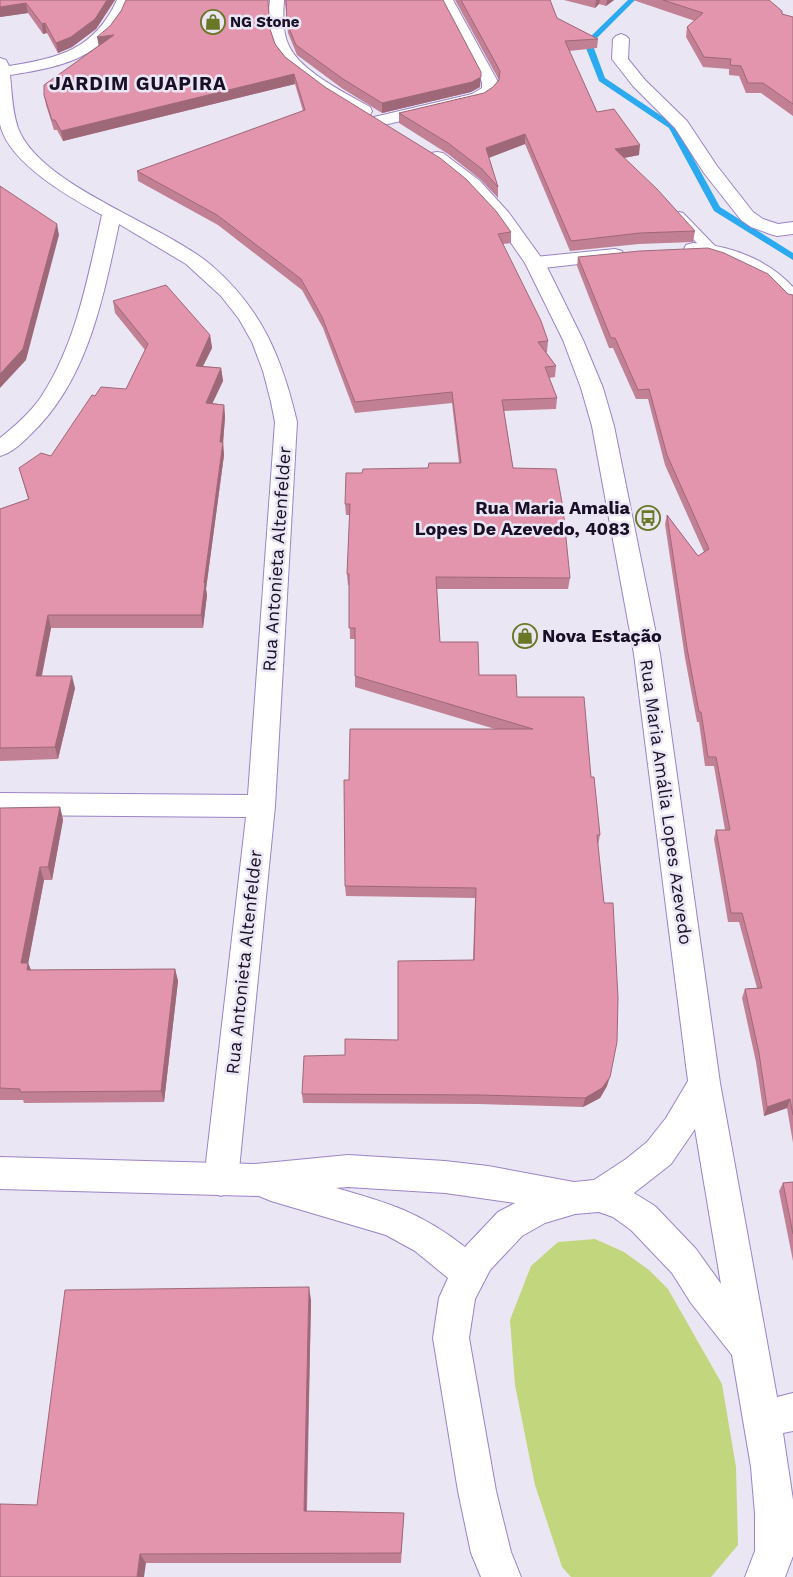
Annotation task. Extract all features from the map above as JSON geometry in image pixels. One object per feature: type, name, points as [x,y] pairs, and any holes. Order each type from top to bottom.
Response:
[{"type":"street","points":[[1,68],[58,62],[77,54],[106,30],[120,13],[124,0]]},
{"type":"street","name":"Rua Maria Amália Lopes Azevedo","points":[[276,0],[278,33],[283,49],[289,59],[336,94],[441,160],[474,185],[503,217],[534,264],[560,311],[592,388],[618,491],[646,654],[704,1083],[750,1348],[777,1416],[770,1467],[775,1514],[776,1568]]},
{"type":"street","points":[[380,121],[477,98],[487,93],[490,88],[490,82],[446,0]]},
{"type":"street","points":[[621,39],[620,59],[638,83],[681,125],[710,169],[742,210],[757,223],[785,229]]},
{"type":"street","name":"Rua Antonieta Altenfelder","points":[[1,68],[4,110],[14,136],[34,163],[66,187],[183,253],[215,280],[242,309],[262,341],[275,376],[286,422],[261,806],[221,1180]]},
{"type":"street","points":[[0,449],[18,436],[51,398],[79,342],[100,268],[112,213]]},
{"type":"street","points":[[671,250],[710,249],[734,257],[779,281],[793,298]]},
{"type":"street","points":[[534,264],[630,253]]},
{"type":"street","points":[[0,804],[261,806]]},
{"type":"street","points":[[501,1577],[491,1553],[477,1491],[451,1338],[457,1298],[468,1272],[478,1258],[510,1224],[538,1210],[587,1197],[641,1168],[660,1152],[681,1124],[704,1083]]},
{"type":"street","points":[[0,1172],[221,1180],[256,1180],[357,1172],[445,1177],[488,1182],[587,1197],[624,1205],[643,1218],[663,1237],[684,1261],[704,1291],[750,1348]]},
{"type":"street","points":[[256,1180],[393,1220],[427,1240],[468,1272]]},
{"type":"lane","points":[[679,216],[710,249]]},
{"type":"green space","points":[[595,1239],[624,1252],[649,1270],[668,1289],[722,1384],[736,1467],[738,1545],[711,1577],[571,1577],[562,1567],[535,1485],[515,1385],[510,1320],[531,1266],[558,1242]]},
{"type":"building","points":[[0,0],[107,0],[95,19],[71,37],[56,43],[45,23],[42,24],[26,3],[0,7]]},
{"type":"building","points":[[126,0],[268,0],[270,29],[275,44],[285,57],[325,87],[440,158],[466,179],[496,211],[511,232],[498,234],[541,321],[548,341],[538,342],[556,366],[545,367],[557,398],[502,400],[513,468],[556,469],[563,508],[570,578],[436,577],[440,642],[478,642],[479,675],[516,675],[517,697],[584,697],[591,777],[594,777],[600,835],[597,835],[604,903],[613,903],[618,998],[617,1042],[610,1077],[602,1088],[585,1098],[480,1095],[302,1094],[304,1056],[345,1055],[345,1039],[398,1040],[398,961],[474,960],[476,888],[345,886],[344,780],[349,780],[350,729],[533,729],[355,676],[355,628],[349,628],[349,574],[347,574],[350,504],[345,504],[346,473],[362,473],[363,469],[428,468],[429,463],[461,463],[452,392],[355,402],[322,317],[301,279],[217,215],[137,171],[305,110],[294,74],[61,131],[55,120],[52,120],[44,95],[44,85],[114,35],[97,37],[110,26],[121,11]]},
{"type":"building","points":[[286,0],[443,0],[481,72],[481,77],[472,82],[382,103],[343,79],[296,45],[287,23]]},
{"type":"building","points":[[461,0],[550,0],[557,18],[598,39],[565,41],[597,112],[614,109],[640,145],[615,149],[657,189],[695,231],[640,233],[571,241],[525,134],[486,148],[498,187],[482,169],[448,143],[399,113],[484,93],[499,80],[500,71]]},
{"type":"building","points":[[663,0],[769,0],[782,11],[782,14],[793,17],[793,104],[763,83],[748,83],[741,66],[730,65],[731,59],[704,57],[687,27],[703,13]]},
{"type":"building","points":[[0,186],[57,224],[23,349],[0,374]]},
{"type":"building","points":[[708,248],[724,253],[768,274],[788,294],[793,295],[793,1115],[790,1099],[767,1107],[759,1053],[745,989],[762,988],[742,913],[731,913],[716,830],[730,830],[716,757],[708,757],[701,712],[699,712],[687,648],[667,515],[698,556],[709,549],[667,455],[649,389],[638,390],[615,338],[611,338],[578,257],[640,251]]},
{"type":"building","points":[[166,285],[210,335],[196,366],[221,368],[206,403],[224,405],[220,442],[223,442],[201,615],[48,615],[36,676],[72,676],[55,747],[0,748],[0,509],[29,499],[19,468],[41,453],[51,456],[92,395],[95,396],[101,387],[126,389],[148,344],[113,301]]},
{"type":"building","points":[[60,807],[48,867],[40,867],[21,963],[28,963],[27,970],[175,969],[161,1091],[20,1092],[20,1089],[0,1088],[0,808]]},
{"type":"building","points":[[793,1182],[793,1234],[783,1183]]},
{"type":"building","points":[[309,1287],[304,1511],[404,1513],[401,1553],[140,1554],[137,1577],[0,1577],[0,1504],[37,1505],[65,1290]]},
{"type":"waterway","points":[[632,0],[588,43],[602,79],[672,127],[717,209],[793,257]]},
{"type":"place","name":"NG Stone","points":[[213,22]]},
{"type":"place","name":"Rua Maria Amalia Lopes De Azevedo, 4083","points":[[648,518]]},
{"type":"place","name":"Nova Estação","points":[[525,636]]},
{"type":"district","name":"JARDIM GUAPIRA","points":[[138,83]]}]
